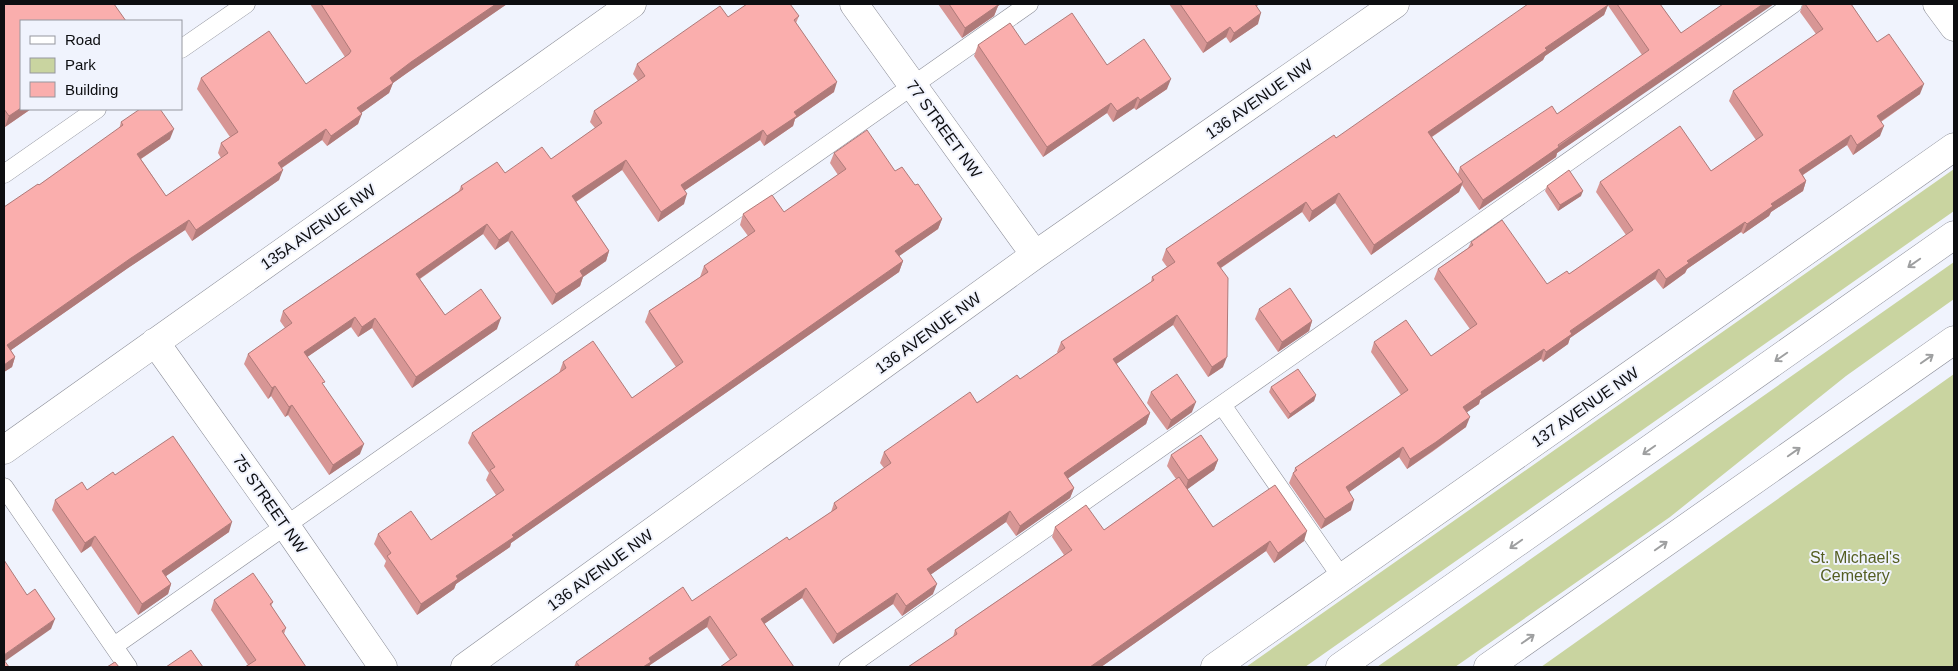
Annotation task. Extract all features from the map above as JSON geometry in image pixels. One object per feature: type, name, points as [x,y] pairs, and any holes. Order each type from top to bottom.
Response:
[{"type":"street","name":"135A AVENUE NW","points":[[4,450],[632,4]]},
{"type":"street","name":"77 STREET NW","points":[[854,4],[1035,255]]},
{"type":"street","name":"136 AVENUE NW","points":[[465,667],[1035,255],[1395,4]]},
{"type":"street","points":[[1938,4],[1954,27]]},
{"type":"street","name":"137 AVENUE NW","points":[[1215,667],[1954,146]]},
{"type":"street","points":[[1340,667],[1954,235]]},
{"type":"street","points":[[1488,667],[1954,340]]},
{"type":"street","name":"75 STREET NW","points":[[154,342],[286,526],[383,667]]},
{"type":"lane","points":[[182,48],[246,4]]},
{"type":"lane","points":[[114,646],[1029,4]]},
{"type":"lane","points":[[848,667],[1794,4]]},
{"type":"lane","points":[[4,174],[96,110]]},
{"type":"lane","points":[[1222,405],[1342,578]]},
{"type":"lane","points":[[4,487],[128,667]]},
{"type":"green space","points":[[1954,169],[1954,211],[1305,667],[1246,667]]},
{"type":"green space","points":[[1954,262],[1954,299],[1846,376],[1670,517],[1455,667],[1377,667]]},
{"type":"green space","name":"St. Michael's Cemetery","points":[[1954,374],[1954,667],[1541,667]]},
{"type":"building","points":[[4,4],[114,4],[125,20],[20,20],[20,109],[9,116],[4,109]]},
{"type":"building","points":[[321,4],[496,4],[390,78],[393,83],[357,108],[362,114],[331,136],[326,129],[278,163],[283,170],[196,230],[189,220],[131,258],[7,345],[15,357],[4,365],[4,207],[39,185],[123,125],[121,122],[139,110],[161,110],[174,129],[137,154],[166,196],[228,153],[221,143],[238,132],[201,78],[269,31],[306,84],[351,51]]},
{"type":"building","points":[[747,4],[790,4],[799,16],[794,20],[837,82],[794,112],[797,116],[767,136],[763,130],[681,185],[687,194],[661,212],[626,160],[572,196],[609,251],[580,271],[583,276],[556,294],[512,231],[499,240],[487,224],[416,274],[445,315],[481,289],[501,318],[416,377],[375,318],[362,327],[355,317],[304,352],[325,382],[322,383],[364,444],[333,465],[292,405],[289,407],[275,386],[272,388],[248,354],[292,323],[283,311],[463,189],[461,186],[497,162],[505,173],[542,147],[551,159],[602,123],[594,111],[645,76],[637,64],[720,6],[728,17]]},
{"type":"building","points":[[949,4],[997,4],[998,5],[965,28]]},
{"type":"building","points":[[1180,4],[1255,4],[1261,13],[1234,33],[1230,27],[1207,43]]},
{"type":"building","points":[[1528,4],[1608,5],[1545,48],[1547,50],[1428,132],[1463,182],[1374,245],[1339,193],[1312,211],[1306,202],[1217,263],[1228,278],[1227,357],[1212,367],[1177,315],[1113,359],[1150,413],[1064,473],[1074,488],[1020,526],[1010,511],[927,569],[937,584],[906,606],[897,593],[837,634],[806,588],[761,619],[794,667],[720,667],[737,655],[710,616],[649,658],[651,662],[643,667],[580,667],[576,662],[683,587],[692,601],[787,537],[789,540],[837,508],[834,503],[891,463],[884,452],[970,392],[977,403],[1017,375],[1020,379],[1065,348],[1061,342],[1154,280],[1152,277],[1175,262],[1166,249],[1334,135],[1336,138]]},
{"type":"building","points":[[1617,4],[1660,4],[1681,33],[1723,4],[1763,4],[1558,145],[1559,147],[1483,200],[1460,167],[1552,106],[1557,114],[1649,50]]},
{"type":"building","points":[[1805,4],[1851,4],[1877,42],[1889,34],[1924,84],[1877,116],[1884,126],[1857,145],[1851,135],[1799,170],[1806,181],[1771,204],[1773,206],[1747,224],[1745,222],[1687,261],[1689,263],[1666,279],[1659,269],[1570,331],[1572,334],[1546,352],[1544,349],[1481,392],[1482,394],[1463,407],[1470,417],[1436,442],[1410,459],[1403,447],[1346,487],[1354,500],[1325,519],[1293,473],[1297,470],[1295,468],[1408,390],[1374,342],[1406,320],[1431,356],[1477,324],[1438,269],[1473,245],[1471,242],[1502,220],[1547,284],[1567,271],[1569,274],[1633,230],[1600,182],[1680,126],[1711,171],[1763,135],[1733,91],[1823,29]]},
{"type":"building","points":[[1072,13],[1107,65],[1144,39],[1171,79],[1140,100],[1138,97],[1117,111],[1111,103],[1047,147],[978,45],[1010,23],[1025,45]]},
{"type":"building","points":[[867,130],[895,171],[902,167],[915,185],[918,184],[942,219],[895,251],[903,261],[512,535],[514,537],[456,576],[458,579],[421,604],[387,556],[391,553],[378,534],[411,511],[431,540],[504,490],[490,470],[495,467],[472,433],[566,368],[563,362],[593,341],[632,398],[683,362],[649,311],[708,272],[704,266],[755,231],[743,214],[772,195],[784,212],[846,169],[834,153]]},
{"type":"building","points":[[1569,170],[1583,191],[1560,205],[1547,186]]},
{"type":"building","points":[[1290,288],[1312,321],[1282,342],[1259,309]]},
{"type":"building","points":[[1298,369],[1316,395],[1290,414],[1271,387]]},
{"type":"building","points":[[1177,374],[1196,402],[1171,420],[1151,392]]},
{"type":"building","points":[[1201,435],[1218,460],[1188,480],[1171,455]]},
{"type":"building","points":[[173,436],[232,522],[162,571],[171,584],[142,604],[95,536],[85,543],[55,500],[82,482],[87,490],[113,472],[115,475]]},
{"type":"building","points":[[1179,477],[1213,527],[1275,485],[1307,531],[1278,553],[1270,541],[1090,667],[908,667],[957,634],[955,630],[1072,550],[1055,527],[1086,505],[1104,530]]},
{"type":"building","points":[[4,560],[27,595],[35,589],[55,619],[4,655]]},
{"type":"building","points":[[253,573],[273,602],[270,604],[286,628],[282,631],[306,667],[245,667],[256,660],[214,600]]},
{"type":"building","points":[[191,650],[203,667],[166,667]]},
{"type":"building","points":[[4,660],[9,667],[4,667]]},
{"type":"building","points":[[115,662],[119,667],[107,667]]}]
